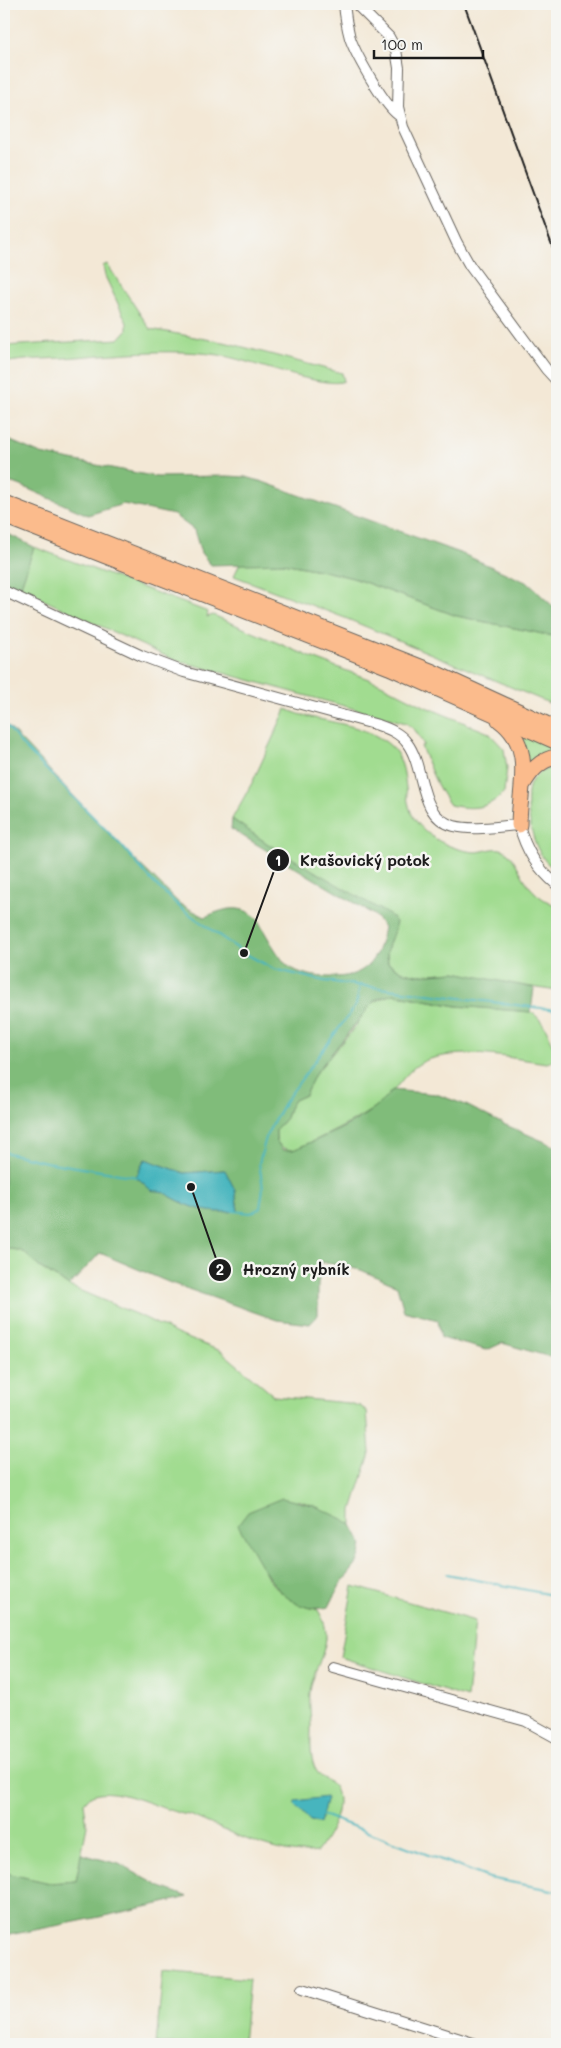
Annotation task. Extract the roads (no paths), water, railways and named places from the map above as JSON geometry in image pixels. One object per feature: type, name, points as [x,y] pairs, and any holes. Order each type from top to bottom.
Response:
[{"type":"highway","points":[[4,503],[433,672],[557,742]]},
{"type":"highway","points":[[4,516],[388,667],[557,729]]},
{"type":"highway","points":[[486,703],[557,717]]},
{"type":"highway","points":[[486,703],[518,739],[523,763],[519,825]]},
{"type":"highway","points":[[522,786],[534,769],[548,760],[557,757]]},
{"type":"street","points":[[344,4],[351,39],[358,55],[385,101],[394,113],[400,116]]},
{"type":"street","points":[[356,4],[379,26],[396,50],[399,68],[398,107],[403,127],[444,216],[470,266],[546,369],[557,381]]},
{"type":"street","points":[[4,591],[142,656],[184,672],[378,725],[396,732],[407,742],[425,796],[430,807],[441,820],[452,826],[465,828],[519,825],[524,844],[532,859],[557,885]]},
{"type":"street","points":[[333,1667],[526,1721],[557,1738]]},
{"type":"street","points":[[302,1989],[476,2044]]},
{"type":"water","points":[[145,1159],[184,1173],[225,1170],[235,1190],[238,1211],[217,1212],[198,1209],[162,1191],[151,1190],[136,1177]]},
{"type":"water","points":[[326,1797],[320,1823],[310,1821],[294,1804],[296,1801]]},
{"type":"waterway","points":[[4,722],[22,745],[121,845],[153,882],[182,909],[244,953],[274,969],[324,981],[557,1010]]},
{"type":"waterway","points":[[233,1211],[251,1213],[260,1208],[263,1188],[259,1163],[267,1134],[284,1103],[356,1005],[360,985]]},
{"type":"waterway","points":[[4,1152],[46,1162],[137,1177]]},
{"type":"waterway","points":[[447,1574],[557,1596]]},
{"type":"waterway","points":[[323,1815],[489,1878],[557,1891]]},
{"type":"railway","points":[[464,4],[557,259]]},
{"type":"place","name":"Krašovický potok","points":[[244,953]]},
{"type":"place","name":"Hrozný rybník","points":[[191,1187]]}]
